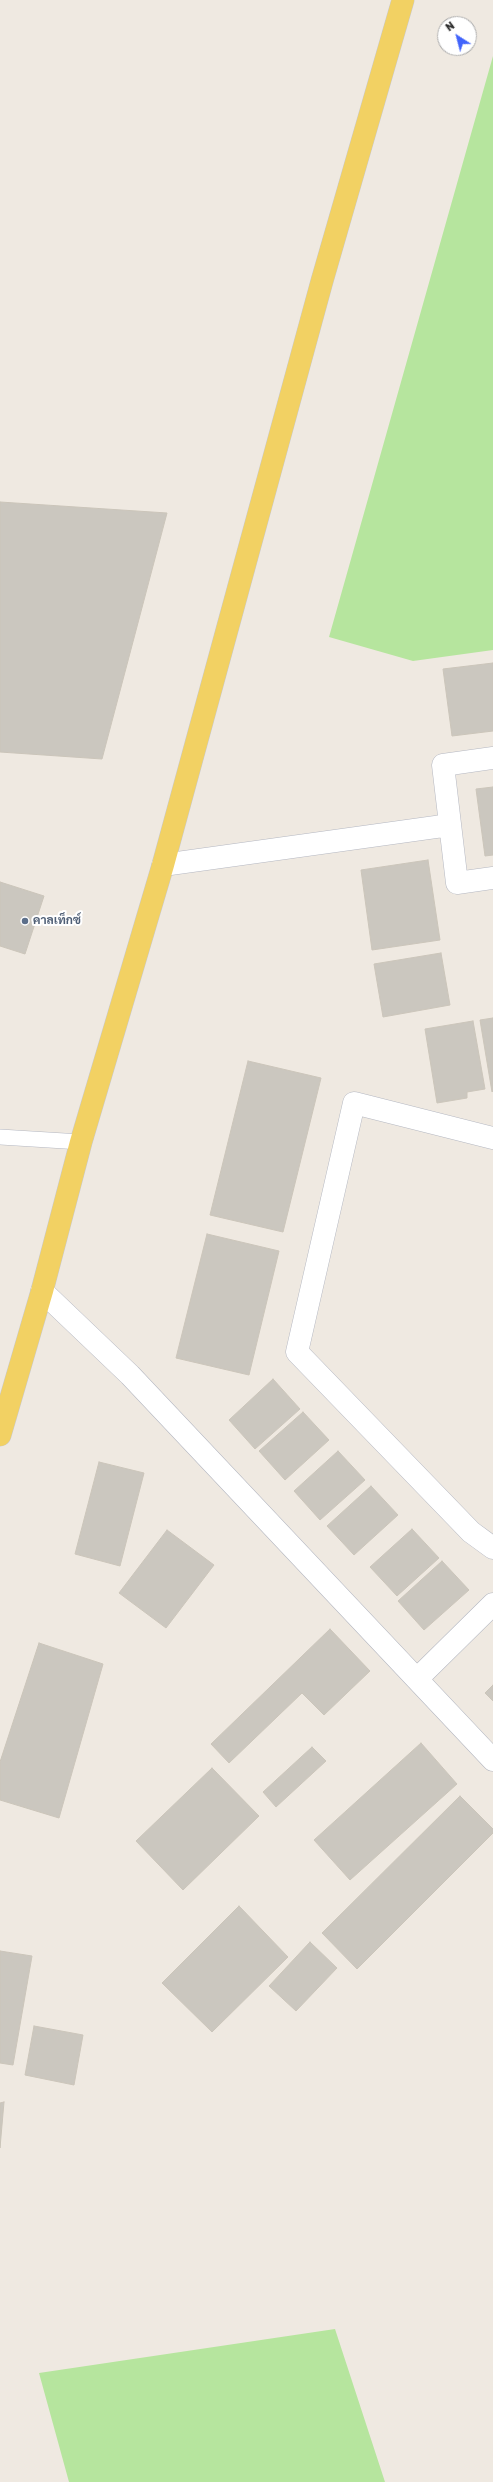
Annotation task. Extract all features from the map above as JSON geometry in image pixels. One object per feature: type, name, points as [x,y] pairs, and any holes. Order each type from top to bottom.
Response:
[{"type":"main road","points":[[0,1435],[42,1291],[81,1142],[163,865],[322,281],[403,0]]},
{"type":"street","points":[[493,758],[443,765],[457,883],[493,878]]},
{"type":"street","points":[[163,865],[450,825]]},
{"type":"street","points":[[493,1138],[354,1103],[297,1352],[471,1532],[493,1548]]},
{"type":"street","points":[[42,1291],[130,1375],[493,1760]]},
{"type":"street","points":[[416,1679],[493,1604]]},
{"type":"lane","points":[[0,1137],[81,1142]]},
{"type":"green space","points":[[493,56],[493,650],[413,661],[329,637]]},
{"type":"green space","points":[[335,2329],[385,2482],[69,2482],[39,2373]]},
{"type":"building","points":[[0,502],[167,513],[102,759],[0,752]]},
{"type":"building","points":[[493,663],[493,731],[452,736],[443,669]]},
{"type":"building","points":[[493,787],[493,855],[485,856],[476,789]]},
{"type":"building","points":[[428,860],[440,940],[372,950],[361,870]]},
{"type":"building","points":[[0,882],[44,896],[25,954],[0,946]]},
{"type":"building","points":[[441,953],[450,1005],[383,1017],[374,964]]},
{"type":"building","points":[[493,1018],[493,1091],[492,1092],[480,1020]]},
{"type":"building","points":[[473,1021],[485,1089],[467,1092],[467,1098],[437,1103],[425,1029]]},
{"type":"building","points":[[248,1061],[321,1078],[283,1232],[210,1215]]},
{"type":"building","points":[[207,1234],[279,1251],[249,1375],[176,1358]]},
{"type":"building","points":[[273,1379],[300,1409],[255,1449],[229,1420]]},
{"type":"building","points":[[303,1412],[329,1440],[285,1480],[259,1451]]},
{"type":"building","points":[[338,1451],[365,1480],[320,1520],[294,1491]]},
{"type":"building","points":[[99,1462],[144,1473],[120,1566],[75,1554]]},
{"type":"building","points":[[371,1486],[398,1515],[354,1555],[327,1526]]},
{"type":"building","points":[[412,1529],[439,1558],[397,1596],[370,1567]]},
{"type":"building","points":[[167,1530],[214,1565],[166,1628],[119,1593]]},
{"type":"building","points":[[442,1561],[469,1590],[424,1630],[398,1601]]},
{"type":"building","points":[[330,1629],[370,1671],[324,1715],[302,1693],[229,1763],[211,1744]]},
{"type":"building","points":[[39,1643],[103,1664],[59,1818],[0,1800],[0,1762]]},
{"type":"building","points":[[493,1685],[493,1701],[485,1693]]},
{"type":"building","points":[[421,1743],[457,1784],[350,1880],[314,1840]]},
{"type":"building","points":[[312,1747],[326,1761],[276,1807],[263,1792]]},
{"type":"building","points":[[212,1768],[259,1816],[183,1890],[136,1841]]},
{"type":"building","points":[[460,1796],[493,1829],[493,1833],[357,1969],[322,1933]]},
{"type":"building","points":[[239,1906],[288,1957],[212,2032],[162,1983]]},
{"type":"building","points":[[310,1942],[337,1968],[296,2011],[269,1986]]},
{"type":"building","points":[[0,1951],[32,1956],[13,2065],[0,2063]]},
{"type":"building","points":[[34,2026],[83,2035],[74,2085],[25,2075]]},
{"type":"building","points":[[4,2102],[0,2148],[0,2103]]},
{"type":"place","name":"คาลเท็กซ์","points":[[25,921]]}]
